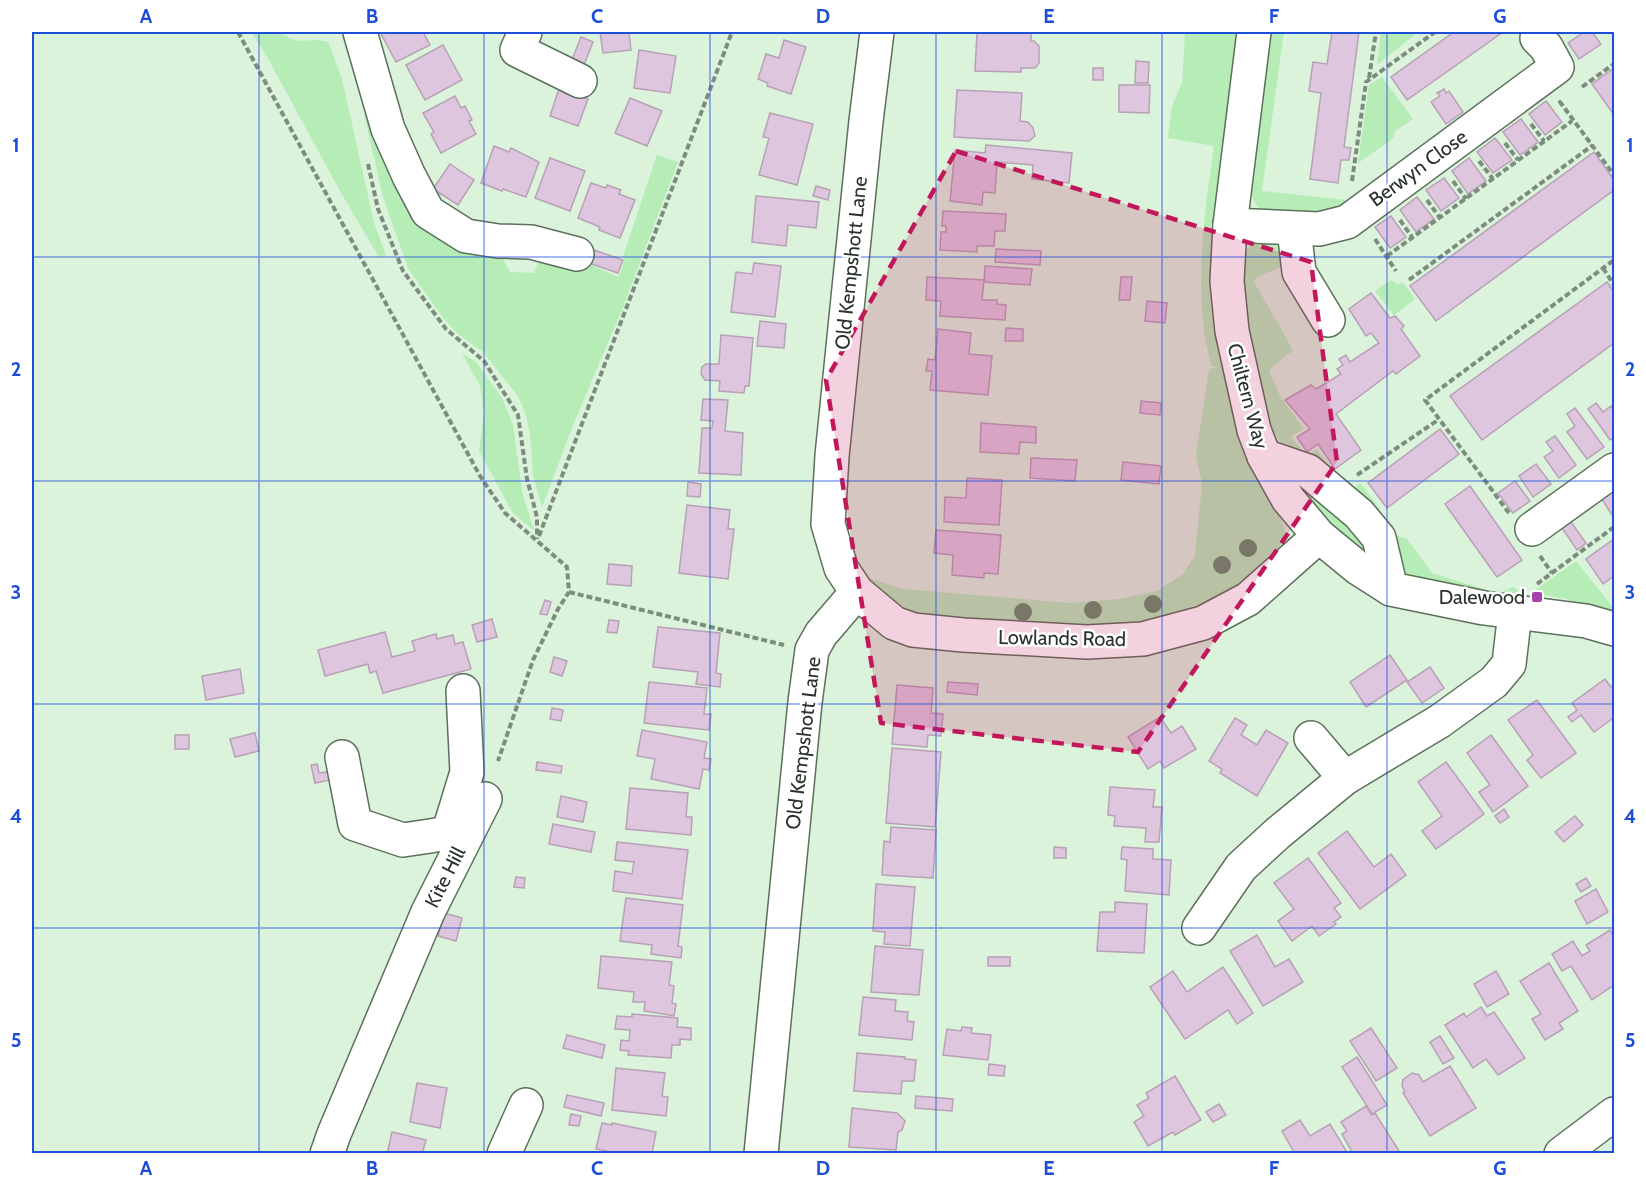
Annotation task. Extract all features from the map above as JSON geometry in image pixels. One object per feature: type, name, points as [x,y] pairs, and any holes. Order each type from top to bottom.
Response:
[{"type":"street","points":[[360,32],[388,129],[428,212],[466,236],[498,241],[531,242],[577,254]]},
{"type":"street","points":[[525,32],[517,50],[580,81]]},
{"type":"street","name":"Old Kempshott Lane","points":[[761,1154],[812,650],[821,634],[857,592],[841,568],[828,524],[833,445],[877,32]]},
{"type":"street","name":"Chiltern Way","points":[[1254,32],[1230,225],[1227,281],[1232,331],[1254,430],[1264,456],[1288,499],[1319,536],[1358,568],[1391,589],[1450,602],[1586,621],[1614,629]]},
{"type":"street","points":[[1537,38],[1546,47],[1568,84]]},
{"type":"street","name":"Berwyn Close","points":[[1230,225],[1319,229],[1347,222],[1568,84]]},
{"type":"street","points":[[1294,229],[1299,272],[1328,320]]},
{"type":"street","points":[[1264,456],[1308,471],[1359,514],[1379,538],[1391,589]]},
{"type":"street","points":[[1527,533],[1614,470]]},
{"type":"street","name":"Lowlands Road","points":[[857,592],[894,623],[913,630],[1087,642],[1143,639],[1203,623],[1248,599],[1319,536]]},
{"type":"street","points":[[1199,928],[1241,867],[1278,833],[1345,778],[1440,721],[1494,682],[1509,664],[1515,612]]},
{"type":"street","points":[[448,833],[468,772],[463,692]]},
{"type":"street","points":[[1311,738],[1345,778]]},
{"type":"street","name":"Kite Hill","points":[[342,757],[354,824],[403,840],[448,833],[484,799]]},
{"type":"street","name":"Kite Hill","points":[[327,1154],[428,912],[484,799]]},
{"type":"street","points":[[504,1154],[526,1104]]},
{"type":"street","points":[[1561,1154],[1614,1114]]},
{"type":"path","points":[[238,32],[480,476],[505,513],[567,567],[569,592],[533,660],[484,799]]},
{"type":"path","points":[[537,540],[732,32]]},
{"type":"path","points":[[1369,79],[1376,32]]},
{"type":"path","points":[[1351,187],[1366,82],[1435,32]]},
{"type":"path","points":[[1614,64],[1568,84],[1560,102],[1614,175]]},
{"type":"path","points":[[1387,256],[1572,121]]},
{"type":"path","points":[[1409,280],[1593,145]]},
{"type":"path","points":[[367,159],[378,209],[403,272],[446,329],[484,361],[518,415],[527,479],[537,517],[537,540]]},
{"type":"path","points":[[1371,231],[1396,271]]},
{"type":"path","points":[[1552,573],[1527,533],[1438,420],[1425,400],[1614,260]]},
{"type":"path","points":[[1603,268],[1614,285]]},
{"type":"path","points":[[1360,473],[1438,420]]},
{"type":"path","points":[[1536,585],[1614,527]]},
{"type":"path","points":[[569,592],[787,646]]},
{"type":"highlighted area","points":[[956,151],[1311,262],[1337,462],[1138,752],[881,723],[826,380]]},
{"type":"green space","points":[[251,32],[276,32],[297,41],[328,42],[342,79],[374,223],[386,255],[379,257]]},
{"type":"green space","points":[[1185,32],[1238,32],[1214,221],[1212,261],[1277,510],[1284,528],[1284,544],[1279,557],[1220,600],[1134,628],[956,619],[913,612],[883,595],[869,578],[903,589],[1071,603],[1119,599],[1157,591],[1183,574],[1195,555],[1202,483],[1196,456],[1209,369],[1219,367],[1211,366],[1204,332],[1201,299],[1203,233],[1214,146],[1168,138],[1172,106],[1182,83]]},
{"type":"green space","points":[[1265,32],[1284,32],[1262,191],[1345,200],[1347,204],[1326,211],[1279,213],[1257,206],[1248,190]]},
{"type":"green space","points":[[1381,32],[1418,32],[1377,65]]},
{"type":"green space","points":[[1382,77],[1413,119],[1394,132],[1394,138],[1358,163],[1369,85]]},
{"type":"green space","points":[[364,114],[381,126],[392,161],[491,255],[502,258],[510,272],[534,273],[539,260],[586,263],[619,277],[625,258],[623,257],[657,155],[678,162],[622,310],[573,425],[542,507],[533,475],[530,434],[525,412],[518,396],[483,352],[459,335],[443,318],[408,268],[383,197]]},
{"type":"green space","points":[[1254,243],[1271,243],[1281,250],[1284,265],[1253,280],[1293,350],[1269,370],[1281,398],[1304,429],[1291,437],[1306,455],[1317,450],[1333,471],[1285,448],[1271,428],[1257,395],[1243,281],[1243,254]]},
{"type":"green space","points":[[1391,280],[1398,285],[1403,282],[1415,299],[1394,315],[1375,291]]},
{"type":"green space","points":[[462,353],[476,362],[502,398],[513,425],[522,491],[534,531],[513,513],[479,451],[484,413],[480,386]]},
{"type":"green space","points":[[1360,483],[1379,508],[1383,524],[1398,536],[1407,539],[1432,573],[1499,594],[1513,587],[1521,592],[1514,601],[1441,590],[1400,574],[1350,492]]},
{"type":"green space","points":[[1303,484],[1311,484],[1367,547],[1362,551],[1335,534],[1299,490]]},
{"type":"green space","points":[[1576,561],[1614,606],[1614,616],[1568,608],[1568,599],[1531,593]]},
{"type":"building","points":[[380,32],[423,32],[430,45],[396,62]]},
{"type":"building","points":[[600,32],[629,32],[631,50],[603,53]]},
{"type":"building","points":[[977,32],[1031,32],[1031,41],[1039,46],[1039,63],[1035,68],[1021,68],[1021,72],[975,71]]},
{"type":"building","points":[[1332,32],[1359,32],[1344,147],[1351,148],[1349,160],[1341,160],[1338,183],[1310,179],[1321,93],[1309,91],[1313,62],[1327,64]]},
{"type":"building","points":[[1454,32],[1503,32],[1407,100],[1391,77]]},
{"type":"building","points":[[1584,32],[1592,32],[1601,44],[1579,59],[1568,43]]},
{"type":"building","points":[[581,37],[593,42],[582,70],[570,65]]},
{"type":"building","points":[[784,40],[806,47],[791,94],[767,86],[768,83],[758,79],[766,54],[779,58]]},
{"type":"building","points":[[443,45],[462,80],[425,100],[406,65]]},
{"type":"building","points":[[639,50],[676,56],[670,93],[634,88]]},
{"type":"building","points":[[1136,61],[1149,62],[1148,83],[1135,83]]},
{"type":"building","points":[[1093,68],[1103,68],[1103,80],[1093,80]]},
{"type":"building","points":[[1614,68],[1614,115],[1592,84]]},
{"type":"building","points":[[1119,85],[1150,85],[1149,113],[1119,112]]},
{"type":"building","points":[[559,89],[588,99],[578,126],[550,116]]},
{"type":"building","points":[[1444,89],[1446,93],[1449,91],[1463,112],[1446,124],[1431,102],[1440,96],[1437,93]]},
{"type":"building","points":[[957,90],[1022,93],[1020,121],[1028,122],[1035,136],[1029,141],[954,137]]},
{"type":"building","points":[[455,96],[461,108],[465,106],[476,134],[441,153],[431,134],[434,132],[423,113]]},
{"type":"building","points":[[630,98],[662,111],[647,146],[615,133]]},
{"type":"building","points":[[1546,101],[1562,122],[1545,135],[1529,114]]},
{"type":"building","points":[[770,113],[813,124],[797,185],[759,175],[769,138],[763,137]]},
{"type":"building","points":[[1521,119],[1538,142],[1520,155],[1503,132]]},
{"type":"building","points":[[1495,138],[1512,160],[1493,173],[1477,152]]},
{"type":"building","points":[[986,145],[1072,153],[1069,183],[1032,179],[1033,165],[997,162],[995,193],[983,192],[982,205],[950,201],[955,150],[985,153]]},
{"type":"building","points":[[494,146],[509,152],[511,148],[539,162],[526,197],[481,183]]},
{"type":"building","points":[[1594,152],[1614,180],[1614,190],[1436,321],[1410,286]]},
{"type":"building","points":[[550,158],[585,171],[570,211],[535,198]]},
{"type":"building","points":[[1469,158],[1486,181],[1468,194],[1452,171]]},
{"type":"building","points":[[450,164],[474,180],[458,205],[433,189]]},
{"type":"building","points":[[1444,178],[1459,198],[1441,211],[1426,190]]},
{"type":"building","points":[[591,183],[621,190],[619,194],[635,200],[620,238],[599,230],[600,227],[578,218]]},
{"type":"building","points":[[816,186],[830,190],[828,200],[813,196]]},
{"type":"building","points":[[756,196],[819,202],[816,228],[788,225],[786,246],[752,242]]},
{"type":"building","points":[[1417,197],[1434,219],[1416,232],[1400,210]]},
{"type":"building","points":[[943,211],[1006,214],[1005,231],[995,231],[994,246],[977,246],[977,252],[940,250],[941,232],[946,232],[946,226],[942,226]]},
{"type":"building","points":[[1391,216],[1406,237],[1390,248],[1375,227]]},
{"type":"building","points":[[996,249],[1041,251],[1040,265],[995,262]]},
{"type":"building","points":[[594,250],[623,260],[618,273],[589,263]]},
{"type":"building","points":[[754,263],[781,266],[775,317],[731,312],[736,272],[752,274]]},
{"type":"building","points":[[985,266],[1032,269],[1030,285],[984,282]]},
{"type":"building","points":[[927,277],[984,280],[982,300],[997,300],[997,304],[1006,305],[1005,320],[940,316],[941,301],[926,300]]},
{"type":"building","points":[[1121,277],[1132,277],[1130,300],[1119,300]]},
{"type":"building","points":[[1607,282],[1614,292],[1614,343],[1482,440],[1450,396]]},
{"type":"building","points":[[1371,293],[1390,318],[1395,316],[1404,326],[1401,329],[1420,356],[1396,374],[1393,371],[1336,414],[1361,450],[1335,469],[1318,444],[1307,452],[1297,437],[1310,429],[1285,400],[1311,385],[1316,389],[1341,374],[1337,369],[1343,365],[1339,359],[1346,355],[1350,362],[1379,343],[1371,333],[1366,336],[1349,309]]},
{"type":"building","points":[[1147,301],[1167,303],[1165,323],[1145,321]]},
{"type":"building","points":[[760,321],[786,324],[784,348],[757,346]]},
{"type":"building","points":[[1006,328],[1023,329],[1023,341],[1005,341]]},
{"type":"building","points":[[938,329],[971,333],[969,354],[992,356],[988,395],[930,390],[932,371],[926,371],[928,359],[935,360]]},
{"type":"building","points":[[721,335],[753,338],[749,386],[745,386],[744,393],[719,391],[720,381],[705,380],[701,374],[702,367],[706,364],[719,364]]},
{"type":"building","points":[[703,399],[728,400],[725,431],[743,433],[741,475],[699,473],[702,428],[712,428],[713,421],[701,420]]},
{"type":"building","points":[[1141,401],[1161,403],[1160,415],[1140,413]]},
{"type":"building","points":[[1596,403],[1603,412],[1611,406],[1614,411],[1614,437],[1610,440],[1588,409]]},
{"type":"building","points":[[1575,408],[1604,447],[1587,459],[1567,432],[1575,426],[1567,414]]},
{"type":"building","points":[[981,423],[1036,427],[1036,443],[1020,442],[1019,454],[980,452]]},
{"type":"building","points":[[1440,429],[1459,454],[1387,508],[1368,483]]},
{"type":"building","points":[[1555,436],[1576,465],[1559,478],[1544,457],[1553,451],[1546,442]]},
{"type":"building","points":[[1031,458],[1077,460],[1075,481],[1030,478]]},
{"type":"building","points":[[1123,462],[1161,466],[1159,484],[1121,480]]},
{"type":"building","points":[[1536,464],[1551,484],[1533,497],[1519,476]]},
{"type":"building","points":[[967,478],[1002,480],[999,525],[944,522],[945,497],[966,498]]},
{"type":"building","points":[[1515,481],[1530,501],[1513,513],[1498,493]]},
{"type":"building","points":[[688,482],[701,484],[700,497],[687,496]]},
{"type":"building","points":[[1470,486],[1522,560],[1497,577],[1445,504]]},
{"type":"building","points":[[1614,488],[1614,518],[1601,498]]},
{"type":"building","points":[[687,505],[730,510],[728,529],[734,529],[728,579],[679,573]]},
{"type":"building","points":[[1571,522],[1586,543],[1577,550],[1562,528]]},
{"type":"building","points":[[936,530],[1001,535],[998,574],[984,573],[984,578],[952,575],[953,555],[934,553]]},
{"type":"building","points":[[1614,539],[1614,576],[1603,584],[1586,559]]},
{"type":"building","points":[[609,564],[632,566],[631,586],[607,584]]},
{"type":"building","points":[[545,600],[551,602],[547,615],[540,614]]},
{"type":"building","points":[[492,619],[497,637],[477,642],[472,625]]},
{"type":"building","points":[[609,620],[619,621],[617,633],[607,632]]},
{"type":"building","points":[[658,627],[720,633],[716,673],[721,674],[720,687],[696,684],[698,672],[653,667]]},
{"type":"building","points":[[385,632],[392,657],[415,651],[412,641],[436,634],[437,639],[453,635],[455,644],[463,642],[471,669],[383,693],[376,671],[370,673],[368,664],[325,676],[318,650]]},
{"type":"building","points":[[1390,655],[1407,680],[1366,707],[1350,682]]},
{"type":"building","points":[[554,657],[567,661],[562,676],[550,672]]},
{"type":"building","points":[[1430,667],[1444,688],[1422,703],[1407,682]]},
{"type":"building","points":[[240,669],[244,693],[206,700],[202,676]]},
{"type":"building","points":[[1605,679],[1611,687],[1614,685],[1614,722],[1612,719],[1594,732],[1581,715],[1572,722],[1568,717],[1577,710],[1572,703]]},
{"type":"building","points":[[649,682],[707,688],[704,714],[711,714],[709,730],[644,723]]},
{"type":"building","points":[[948,682],[978,684],[977,695],[947,692]]},
{"type":"building","points":[[897,685],[933,688],[931,713],[943,714],[941,736],[928,735],[927,747],[892,744]]},
{"type":"building","points":[[1537,700],[1576,753],[1541,778],[1527,760],[1533,755],[1508,720]]},
{"type":"building","points":[[552,708],[563,710],[561,721],[550,719]]},
{"type":"building","points":[[1160,717],[1171,733],[1182,726],[1196,749],[1164,768],[1160,761],[1148,769],[1128,737]]},
{"type":"building","points":[[1235,718],[1247,725],[1241,735],[1257,745],[1266,730],[1288,743],[1257,796],[1220,773],[1222,769],[1209,761]]},
{"type":"building","points":[[642,730],[707,742],[704,758],[711,759],[709,770],[703,769],[699,789],[651,779],[655,759],[637,756]]},
{"type":"building","points":[[255,733],[259,751],[235,757],[230,739]]},
{"type":"building","points":[[175,735],[189,735],[189,749],[175,749]]},
{"type":"building","points":[[1491,735],[1528,786],[1493,812],[1479,792],[1490,785],[1467,753]]},
{"type":"building","points":[[892,748],[941,752],[935,827],[886,823]]},
{"type":"building","points":[[537,762],[562,766],[561,773],[536,770]]},
{"type":"building","points":[[1446,762],[1484,814],[1436,849],[1422,831],[1442,816],[1418,782]]},
{"type":"building","points":[[317,764],[319,773],[328,772],[330,780],[315,783],[311,765]]},
{"type":"building","points":[[1110,787],[1155,790],[1153,807],[1162,807],[1159,842],[1145,842],[1146,828],[1114,826],[1115,816],[1108,815]]},
{"type":"building","points":[[630,788],[688,793],[686,817],[692,817],[691,835],[626,829]]},
{"type":"building","points":[[561,796],[587,802],[583,822],[557,817]]},
{"type":"building","points":[[1504,809],[1509,817],[1500,823],[1495,816]]},
{"type":"building","points":[[1575,816],[1583,825],[1564,842],[1555,832]]},
{"type":"building","points":[[553,824],[595,832],[591,852],[549,844]]},
{"type":"building","points":[[891,827],[936,830],[933,878],[882,875],[884,841],[890,842]]},
{"type":"building","points":[[1347,831],[1374,867],[1391,854],[1406,875],[1360,909],[1318,853]]},
{"type":"building","points":[[617,842],[688,850],[682,899],[613,891],[615,871],[632,874],[634,862],[615,860]]},
{"type":"building","points":[[1054,847],[1066,848],[1066,858],[1054,858]]},
{"type":"building","points":[[1122,847],[1153,849],[1153,859],[1171,860],[1169,895],[1125,891],[1127,860],[1121,859]]},
{"type":"building","points":[[1308,858],[1341,903],[1334,908],[1341,917],[1334,922],[1336,924],[1319,936],[1312,926],[1292,941],[1278,921],[1294,909],[1274,883]]},
{"type":"building","points":[[516,877],[525,878],[524,888],[514,887]]},
{"type":"building","points":[[1586,878],[1591,886],[1581,892],[1576,884]]},
{"type":"building","points":[[876,884],[915,887],[910,946],[884,944],[885,932],[873,931]]},
{"type":"building","points":[[1596,889],[1608,912],[1587,924],[1575,901]]},
{"type":"building","points":[[626,898],[683,905],[678,946],[682,947],[681,958],[651,954],[652,945],[620,941]]},
{"type":"building","points":[[1115,902],[1147,904],[1144,953],[1097,951],[1100,912],[1115,912]]},
{"type":"building","points":[[444,913],[462,918],[456,941],[438,936]]},
{"type":"building","points":[[1610,930],[1614,937],[1614,985],[1592,1000],[1571,966],[1562,971],[1552,954],[1573,941],[1582,956],[1590,951],[1586,945]]},
{"type":"building","points":[[1257,935],[1275,967],[1289,959],[1303,982],[1263,1006],[1230,951]]},
{"type":"building","points":[[875,946],[923,950],[919,995],[871,992]]},
{"type":"building","points":[[601,956],[672,962],[669,985],[674,986],[672,1003],[676,1004],[674,1016],[644,1011],[645,1002],[633,1002],[634,992],[598,988]]},
{"type":"building","points":[[988,957],[1010,957],[1010,966],[988,966]]},
{"type":"building","points":[[1549,963],[1578,1011],[1559,1023],[1563,1029],[1545,1040],[1532,1019],[1541,1014],[1520,981]]},
{"type":"building","points":[[1223,967],[1253,1013],[1237,1024],[1228,1010],[1185,1039],[1150,987],[1173,971],[1187,992]]},
{"type":"building","points":[[1496,971],[1509,994],[1487,1007],[1474,984]]},
{"type":"building","points":[[863,997],[896,1000],[895,1011],[908,1012],[907,1021],[914,1022],[912,1040],[859,1035]]},
{"type":"building","points":[[1481,1007],[1487,1016],[1494,1012],[1525,1058],[1498,1075],[1486,1059],[1473,1068],[1445,1025],[1464,1013],[1466,1017]]},
{"type":"building","points":[[632,1014],[678,1018],[677,1027],[691,1028],[691,1040],[680,1039],[680,1045],[672,1045],[671,1058],[628,1055],[629,1051],[620,1050],[621,1040],[629,1041],[630,1030],[615,1029],[617,1016],[632,1017]]},
{"type":"building","points":[[962,1027],[972,1028],[971,1033],[991,1035],[988,1060],[943,1055],[947,1029],[961,1031]]},
{"type":"building","points":[[1371,1028],[1397,1068],[1376,1081],[1350,1041]]},
{"type":"building","points":[[567,1035],[605,1045],[602,1058],[563,1048]]},
{"type":"building","points":[[1440,1036],[1454,1058],[1443,1064],[1430,1042]]},
{"type":"building","points":[[857,1053],[916,1060],[914,1081],[902,1081],[901,1094],[854,1091]]},
{"type":"building","points":[[1357,1057],[1387,1105],[1372,1114],[1342,1067]]},
{"type":"building","points":[[989,1064],[1005,1066],[1004,1076],[988,1075]]},
{"type":"building","points":[[1450,1066],[1476,1108],[1430,1136],[1403,1093],[1405,1092],[1402,1086],[1403,1080],[1412,1073],[1419,1075],[1423,1082]]},
{"type":"building","points":[[616,1068],[665,1073],[662,1096],[668,1097],[666,1116],[612,1110]]},
{"type":"building","points":[[1175,1076],[1201,1120],[1175,1135],[1173,1132],[1148,1146],[1134,1122],[1144,1116],[1137,1105],[1149,1098],[1146,1093]]},
{"type":"building","points":[[417,1083],[447,1088],[440,1128],[410,1122]]},
{"type":"building","points":[[567,1095],[604,1103],[601,1116],[564,1107]]},
{"type":"building","points":[[916,1096],[953,1099],[952,1111],[915,1108]]},
{"type":"building","points":[[1219,1104],[1226,1115],[1213,1122],[1206,1112]]},
{"type":"building","points":[[1366,1106],[1372,1115],[1375,1113],[1401,1154],[1353,1154],[1342,1134],[1347,1131],[1341,1122]]},
{"type":"building","points":[[852,1108],[897,1113],[905,1121],[902,1130],[898,1132],[896,1150],[849,1147]]},
{"type":"building","points":[[571,1114],[581,1116],[579,1126],[569,1125]]},
{"type":"building","points":[[1300,1120],[1310,1136],[1330,1124],[1348,1154],[1295,1154],[1282,1131]]},
{"type":"building","points":[[602,1123],[656,1132],[652,1154],[607,1154],[607,1151],[596,1149]]},
{"type":"building","points":[[392,1132],[426,1140],[422,1154],[387,1154]]},
{"type":"place","name":"Dalewood","points":[[1537,597]]}]
